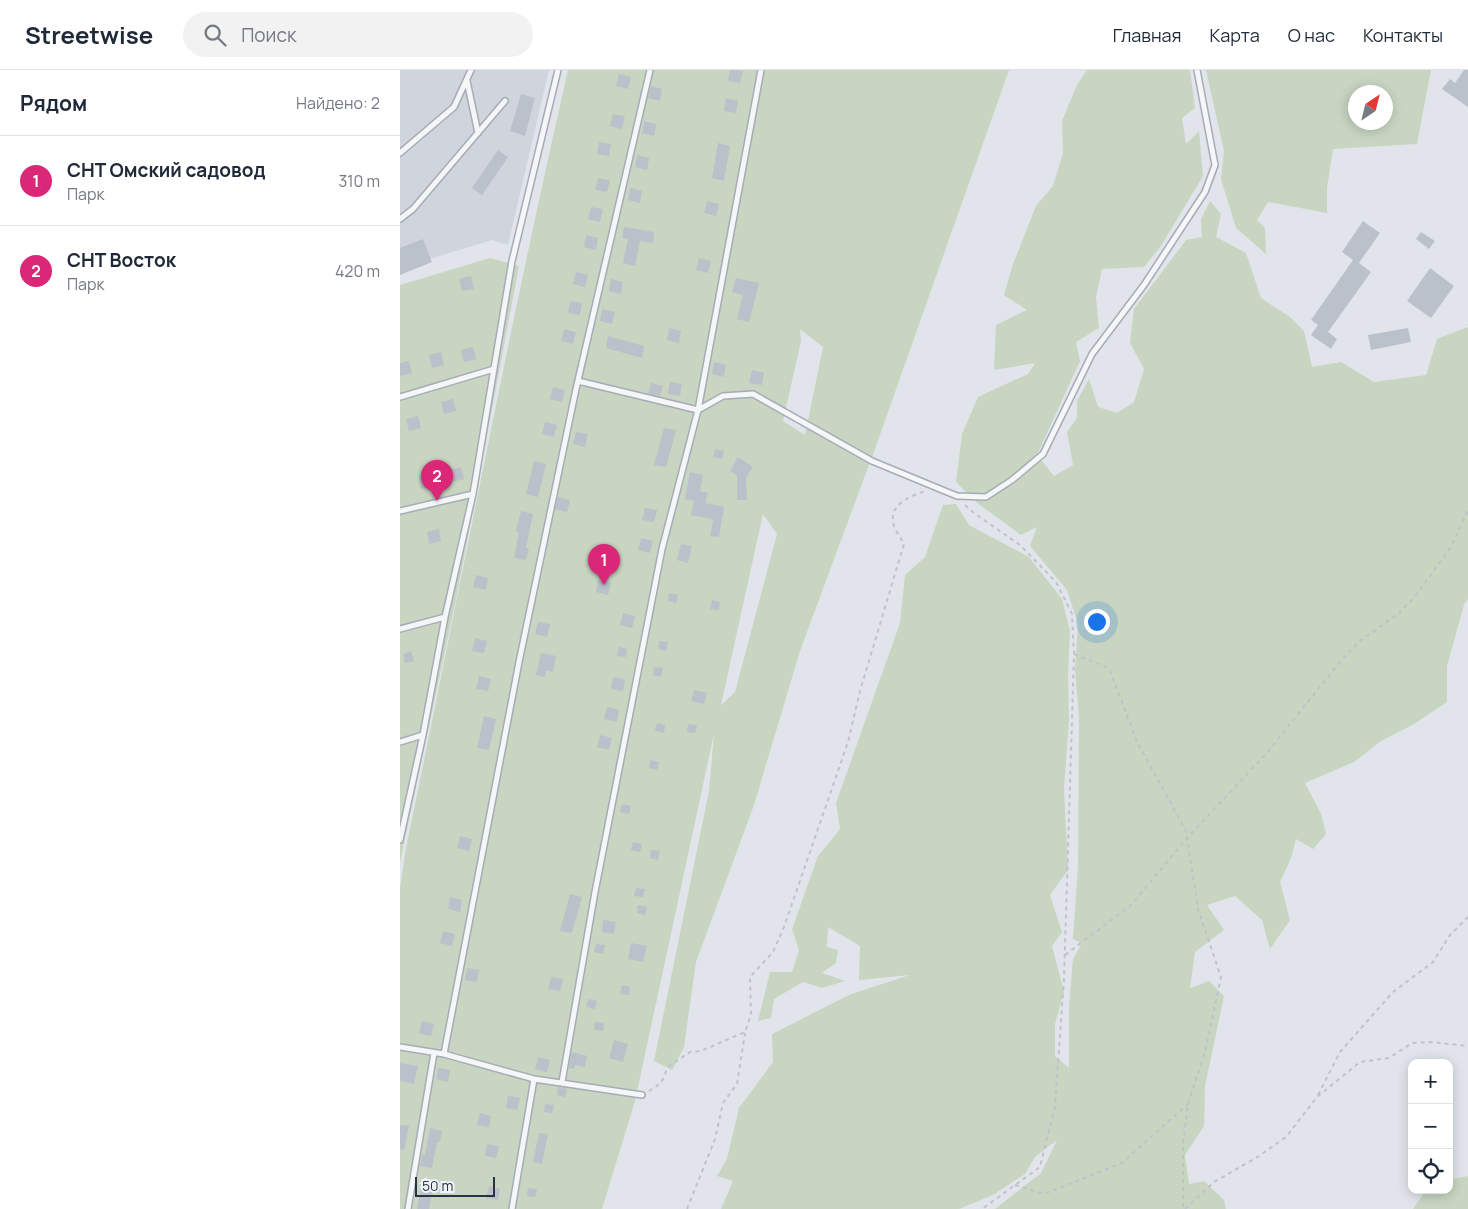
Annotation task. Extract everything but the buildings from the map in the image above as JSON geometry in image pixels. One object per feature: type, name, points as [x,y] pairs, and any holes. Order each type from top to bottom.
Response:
[{"type":"lane","points":[[400,153],[454,107],[472,70]]},
{"type":"lane","points":[[400,840],[423,735],[445,617],[474,494],[512,262],[558,70]]},
{"type":"lane","points":[[444,1054],[519,662],[578,381],[650,70]]},
{"type":"lane","points":[[562,1082],[599,873],[662,549],[698,410],[761,70]]},
{"type":"lane","points":[[578,381],[698,410],[723,396],[753,394],[872,461],[957,496],[986,497],[1012,480],[1043,454],[1092,354],[1144,285],[1205,192],[1214,165],[1213,145],[1197,70]]},
{"type":"lane","points":[[467,80],[478,133]]},
{"type":"lane","points":[[400,219],[413,209],[506,101]]},
{"type":"lane","points":[[400,397],[494,369]]},
{"type":"lane","points":[[400,511],[474,494]]},
{"type":"lane","points":[[400,629],[445,617]]},
{"type":"lane","points":[[400,742],[423,735]]},
{"type":"lane","points":[[400,1046],[444,1054],[534,1078],[642,1095]]},
{"type":"lane","points":[[408,1209],[434,1053]]},
{"type":"lane","points":[[512,1209],[534,1078]]},
{"type":"path","points":[[687,1209],[715,1139],[723,1103],[737,1084],[745,1032],[750,1014],[750,977],[773,952],[784,927],[848,742],[860,692],[904,544],[893,521],[896,510],[903,499],[934,487]]},
{"type":"path","points":[[957,496],[974,513],[1020,545],[1056,582],[1072,614],[1074,654],[1065,955],[1055,1106],[1040,1167],[982,1209]]},
{"type":"path","points":[[1065,955],[1131,905],[1187,838],[1265,755],[1340,662],[1361,640],[1398,614],[1414,598],[1451,547],[1468,510]]},
{"type":"path","points":[[1074,654],[1108,668],[1137,742],[1186,830],[1198,909],[1221,977],[1204,1052],[1188,1104],[1183,1144],[1184,1209]]},
{"type":"path","points":[[1184,1209],[1214,1182],[1259,1156],[1286,1137],[1317,1097],[1340,1052],[1393,992],[1433,962],[1450,935],[1468,917]]},
{"type":"path","points":[[642,1095],[661,1083],[668,1067],[690,1052],[701,1051],[745,1032]]},
{"type":"path","points":[[1317,1097],[1360,1062],[1389,1058],[1412,1044],[1431,1042],[1468,1046]]},
{"type":"path","points":[[1015,1185],[1044,1194],[1122,1163],[1188,1104]]},
{"type":"shaded area","points":[[400,70],[549,70],[508,245],[492,240],[400,268]]},
{"type":"green space","points":[[568,70],[1009,70],[876,446],[800,651],[754,805],[696,962],[684,1047],[672,1070],[654,1061],[709,791],[714,734],[635,1101],[602,1209],[400,1209],[400,888],[406,848],[546,167]],"holes":[[[800,329],[823,347],[805,435],[783,421],[801,341]],[[763,514],[777,534],[735,692],[721,705]]]},
{"type":"green space","points":[[1087,70],[1190,70],[1195,108],[1182,118],[1186,144],[1199,131],[1203,176],[1161,246],[1144,267],[1102,269],[1096,297],[1099,328],[1076,342],[1080,361],[1037,455],[1054,476],[1073,465],[1067,432],[1077,418],[1077,401],[1089,379],[1098,407],[1117,413],[1134,402],[1144,369],[1130,343],[1134,309],[1186,240],[1202,237],[1201,219],[1210,201],[1221,214],[1216,237],[1246,253],[1261,298],[1290,317],[1304,331],[1312,367],[1341,362],[1374,382],[1426,375],[1437,339],[1468,327],[1468,599],[1464,605],[1447,666],[1447,702],[1414,724],[1381,741],[1354,762],[1305,783],[1321,814],[1326,834],[1313,849],[1296,839],[1291,858],[1280,882],[1290,920],[1270,949],[1262,920],[1235,896],[1207,905],[1224,930],[1195,952],[1190,988],[1209,981],[1224,996],[1205,1086],[1204,1126],[1185,1155],[1189,1184],[1204,1181],[1224,1200],[1226,1209],[995,1209],[1041,1173],[1057,1140],[1035,1157],[1025,1174],[993,1195],[959,1209],[721,1209],[733,1181],[717,1176],[727,1159],[739,1108],[773,1062],[772,1034],[851,994],[910,975],[859,980],[860,946],[828,927],[827,947],[838,950],[836,963],[822,973],[845,981],[822,988],[803,982],[774,999],[771,1018],[758,1021],[770,972],[792,972],[799,950],[792,929],[818,856],[840,829],[836,803],[900,623],[905,575],[925,557],[943,505],[956,504],[969,525],[1029,557],[1062,599],[1070,631],[1069,721],[1064,788],[1068,870],[1050,895],[1062,932],[1052,946],[1064,992],[1055,1024],[1055,1056],[1069,1068],[1069,1006],[1073,959],[1082,943],[1073,939],[1078,866],[1079,717],[1075,671],[1078,624],[1067,590],[1030,546],[1037,527],[1021,535],[976,502],[956,482],[962,434],[978,397],[1028,374],[1035,363],[994,370],[996,325],[1027,310],[1004,295],[1013,264],[1036,206],[1053,186],[1063,153],[1062,121],[1077,85]]},
{"type":"green space","points":[[1206,70],[1431,70],[1417,144],[1333,149],[1327,188],[1327,213],[1268,202],[1257,220],[1265,228],[1266,254],[1236,228],[1221,179],[1224,151]]},
{"type":"green space","points":[[490,258],[519,266],[456,600],[400,862],[400,285]]},
{"type":"green space","points":[[1468,1176],[1468,1209],[1413,1209],[1423,1194],[1453,1194],[1453,1179]]},
{"type":"place","name":"СНТ Восток","points":[[437,501]]},
{"type":"place","name":"СНТ Омский садовод","points":[[604,585]]}]
